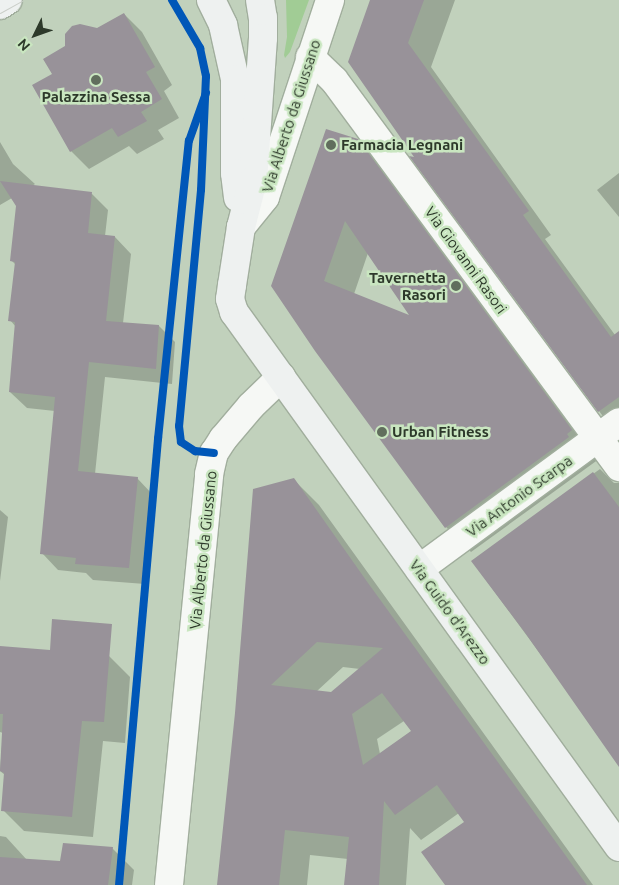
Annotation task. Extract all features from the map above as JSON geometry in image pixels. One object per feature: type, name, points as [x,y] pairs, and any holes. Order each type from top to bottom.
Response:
[{"type":"main road","points":[[0,4],[8,0]]},
{"type":"main road","name":"Via Alberto da Giussano","points":[[211,0],[222,25],[235,79],[235,173],[241,227]]},
{"type":"main road","name":"Via Alberto da Giussano","points":[[260,0],[264,18],[253,180],[241,227],[230,299],[234,312],[281,377]]},
{"type":"main road","name":"Via Guido d'Arezzo","points":[[281,377],[619,847]]},
{"type":"street","name":"Via Alberto da Giussano","points":[[241,227],[266,197],[330,0]]},
{"type":"street","name":"Via Giovanni Rasori","points":[[310,57],[334,80],[608,430],[619,467]]},
{"type":"street","name":"Via Alberto da Giussano","points":[[170,885],[209,474],[214,453],[223,439],[251,406],[281,377]]},
{"type":"street","name":"Via Antonio Scarpa","points":[[418,569],[608,430]]},
{"type":"green space","points":[[286,0],[309,0],[290,52],[285,58],[287,37]]},
{"type":"building","points":[[370,0],[424,0],[408,43],[529,211],[523,215],[611,337],[619,331],[619,397],[598,412],[409,156],[414,157],[348,62]]},
{"type":"building","name":"Palazzina Sessa","points":[[124,13],[155,67],[146,72],[162,99],[141,112],[147,121],[118,137],[112,128],[70,152],[32,85],[52,74],[43,59],[65,46],[65,34],[72,26],[80,24],[97,28]]},
{"type":"building","points":[[326,129],[358,139],[572,430],[567,434],[569,437],[445,528],[315,351],[271,286]],"holes":[[[345,221],[409,315],[324,281]]]},
{"type":"building","points":[[0,181],[92,192],[88,233],[115,236],[106,321],[159,325],[156,369],[89,362],[78,471],[138,477],[129,568],[75,564],[76,558],[40,554],[55,397],[9,392],[15,322],[8,321],[15,262],[10,261],[16,206]]},
{"type":"building","points":[[593,472],[619,507],[619,767],[526,634],[471,561]]},
{"type":"building","points":[[294,478],[587,885],[445,885],[421,852],[464,822],[437,785],[395,815],[384,801],[379,885],[344,885],[349,837],[285,830],[279,885],[217,885],[235,713],[253,489]],"holes":[[[317,642],[383,648],[331,692],[271,685]],[[382,693],[411,731],[363,765],[352,714]]]},
{"type":"building","points":[[52,619],[112,624],[104,722],[82,721],[72,817],[1,811],[4,773],[0,771],[3,714],[0,714],[0,646],[50,650]]},
{"type":"building","points":[[63,843],[113,847],[108,885],[0,885],[0,857],[60,861]]},
{"type":"tram line","points":[[0,13],[23,0]]},
{"type":"cycle path","points":[[172,0],[200,48],[206,76],[201,190],[179,426],[181,442],[195,451],[214,453]]},
{"type":"cycle path","points":[[119,885],[158,439],[189,141],[206,93]]},
{"type":"place","name":"Palazzina Sessa","points":[[96,80]]},
{"type":"place","name":"Farmacia Legnani","points":[[331,145]]},
{"type":"place","name":"Tavernetta Rasori","points":[[456,286]]},
{"type":"place","name":"Urban Fitness","points":[[382,432]]}]
